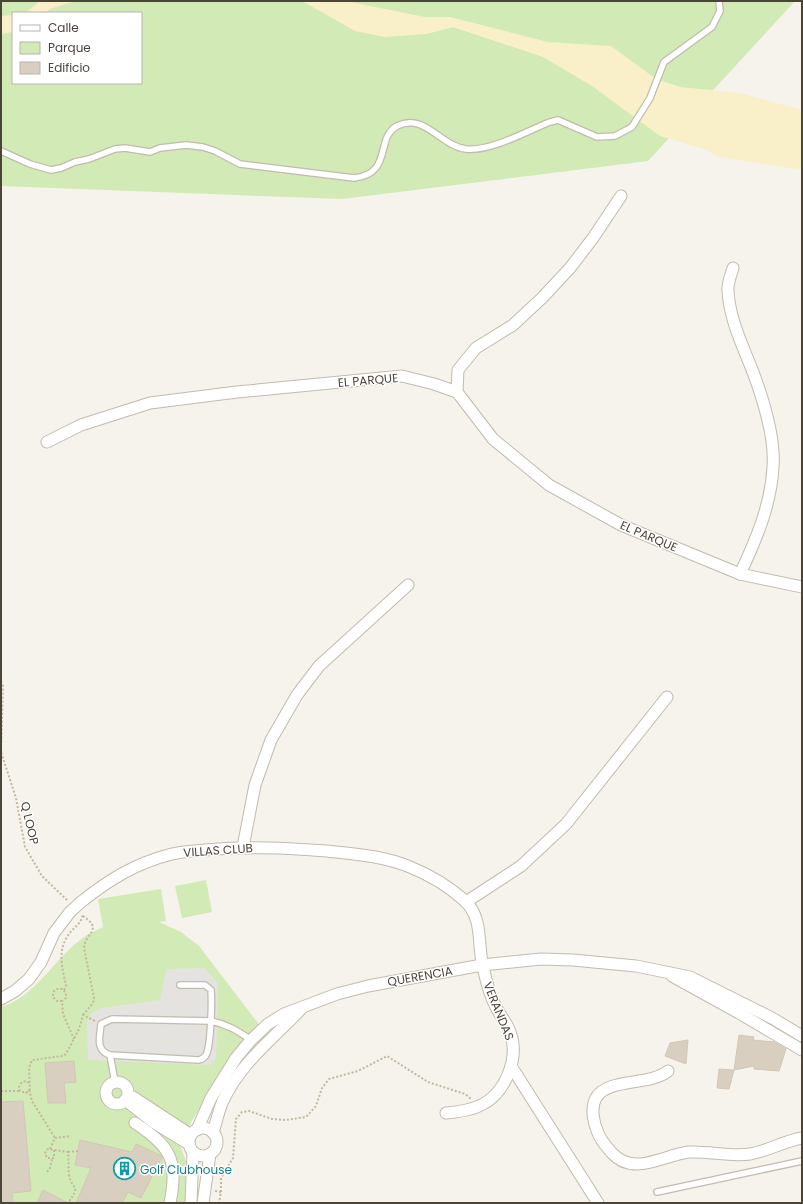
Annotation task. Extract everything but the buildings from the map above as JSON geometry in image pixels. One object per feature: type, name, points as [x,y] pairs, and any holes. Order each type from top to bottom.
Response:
[{"type":"street","points":[[457,392],[458,370],[476,348],[513,325],[542,298],[588,244],[621,196]]},
{"type":"street","points":[[733,268],[728,290],[733,322],[760,390],[771,434],[774,467],[766,507],[757,540],[740,574]]},
{"type":"street","name":"EL PARQUE","points":[[47,442],[81,425],[150,402],[402,376],[434,384],[457,392],[493,439],[550,485],[621,525],[740,574],[802,587]]},
{"type":"street","points":[[243,847],[255,785],[271,740],[297,695],[319,666],[408,585]]},
{"type":"street","points":[[466,902],[521,866],[566,824],[667,697]]},
{"type":"street","name":"VILLAS CLUB","points":[[1,999],[29,979],[41,962],[54,933],[75,907],[119,874],[140,864],[173,853],[243,847],[360,854],[409,866],[438,880],[466,902],[480,930],[482,965]]},
{"type":"street","name":"QUERENCIA","points":[[191,1203],[192,1140],[222,1080],[251,1040],[268,1024],[284,1014],[337,994],[368,986],[482,965],[541,959],[573,960],[636,966],[668,974]]},
{"type":"street","name":"VERANDAS","points":[[446,1113],[479,1106],[490,1100],[499,1091],[511,1066],[513,1044],[511,1032],[495,1006],[482,965]]},
{"type":"street","points":[[668,974],[690,977],[772,1018],[802,1036]]},
{"type":"street","points":[[668,974],[802,1050]]},
{"type":"street","name":"QUERENCIA","points":[[213,1133],[222,1104],[245,1067],[259,1049],[303,1007]]},
{"type":"street","points":[[511,1066],[598,1203]]},
{"type":"street","points":[[668,1071],[662,1076],[650,1080],[605,1089],[596,1098],[593,1112],[595,1126],[605,1145],[617,1158],[630,1165],[645,1164],[689,1152],[730,1155],[750,1154],[773,1148],[790,1140],[802,1138]]},
{"type":"street","points":[[127,1097],[116,1104],[107,1098],[107,1088],[115,1082],[125,1085],[127,1097],[192,1140],[201,1156],[210,1154]]},
{"type":"street","points":[[135,1123],[153,1135],[168,1151],[172,1175],[170,1203]]},
{"type":"street","points":[[192,1140],[207,1129],[216,1137],[216,1146],[210,1154],[203,1203]]},
{"type":"lane","points":[[1,151],[30,164],[51,170],[89,159],[115,149],[125,148],[150,152],[160,148],[192,146],[203,147],[215,151],[240,164],[354,178],[370,175],[376,169],[390,133],[397,126],[410,123],[418,123],[424,126],[454,147],[468,149],[487,147],[558,120],[581,132],[597,137],[615,136],[632,127],[650,98],[664,62],[712,27],[720,11],[719,1]]},
{"type":"lane","points":[[180,985],[209,986],[211,995],[211,1021],[207,1053],[198,1060],[110,1055],[104,1054],[100,1050],[99,1044],[101,1024],[112,1020],[211,1021],[232,1028],[251,1040]]},
{"type":"lane","points":[[110,1055],[115,1082]]},
{"type":"lane","points":[[656,1192],[802,1160]]},
{"type":"path","name":"Q LOOP","points":[[1,681],[3,686],[1,752],[16,798],[25,847],[42,876],[91,921],[93,930],[86,941],[84,948],[94,998],[92,1004],[83,1015],[74,1039],[63,1056],[32,1060],[30,1063],[29,1083]]},
{"type":"path","points":[[74,1039],[63,1014],[62,1001],[66,995],[64,990],[66,986],[60,957],[67,937],[79,925],[83,915]]},
{"type":"path","points":[[62,1001],[57,1001],[52,995],[57,988],[64,990]]},
{"type":"path","points":[[83,1015],[101,1024]]},
{"type":"path","points":[[221,1192],[221,1178],[233,1158],[236,1119],[242,1112],[249,1111],[272,1119],[286,1120],[306,1117],[316,1106],[322,1088],[329,1079],[358,1071],[387,1056],[428,1082],[465,1094],[479,1106]]},
{"type":"path","points":[[20,1091],[19,1087],[22,1082],[26,1081],[29,1083],[32,1101],[55,1138]]},
{"type":"path","points":[[1,1091],[20,1091],[26,1093],[29,1090]]},
{"type":"path","points":[[55,1138],[71,1136]]},
{"type":"path","points":[[52,1159],[45,1156],[45,1152],[50,1149],[55,1138]]},
{"type":"path","points":[[50,1149],[68,1152],[78,1151]]},
{"type":"path","points":[[47,1172],[55,1155],[54,1150]]},
{"type":"path","points":[[68,1152],[70,1176],[76,1188],[75,1194],[68,1203]]},
{"type":"green space","points":[[1,1],[795,1],[648,161],[342,199],[1,186]]},
{"type":"green space","points":[[206,880],[212,912],[182,918],[175,886]]},
{"type":"green space","points":[[161,889],[166,921],[159,922],[181,932],[199,946],[261,1027],[238,1050],[191,1122],[181,1148],[187,1164],[186,1203],[1,1203],[1,1007],[14,1002],[25,994],[45,976],[73,946],[86,936],[103,927],[98,899]]},
{"type":"sand","points":[[40,1],[75,1],[50,9],[46,12],[26,12]]},
{"type":"sand","points":[[302,1],[345,1],[425,17],[450,17],[548,42],[611,46],[656,79],[681,87],[740,93],[802,110],[802,170],[719,157],[704,149],[660,136],[592,86],[543,57],[453,27],[427,34],[384,37],[355,31]]},
{"type":"sand","points":[[12,15],[12,32],[1,34],[1,16]]},
{"type":"shaded area","points":[[204,968],[218,982],[216,1059],[210,1065],[88,1060],[87,1022],[92,1013],[101,1008],[160,1000],[166,969]]},
{"type":"place","name":"Golf Clubhouse","points":[[125,1169]]}]
